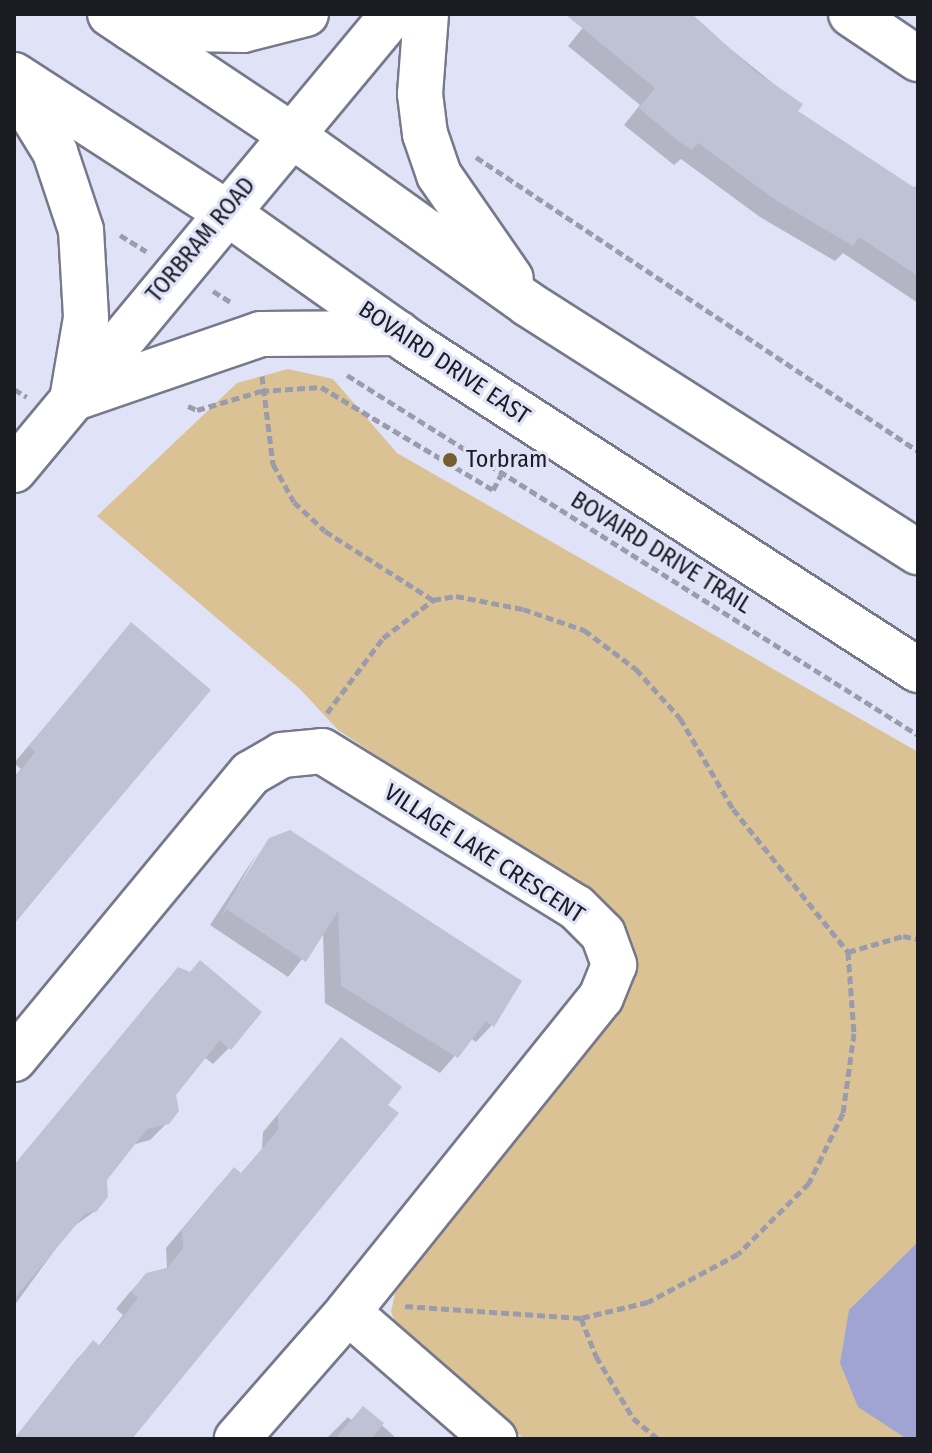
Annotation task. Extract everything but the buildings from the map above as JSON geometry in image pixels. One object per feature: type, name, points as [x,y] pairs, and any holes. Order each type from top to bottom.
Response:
[{"type":"main road","points":[[120,21],[243,30],[306,14]]},
{"type":"main road","name":"TORBRAM ROAD","points":[[14,470],[290,134],[393,14]]},
{"type":"main road","points":[[426,14],[420,94],[425,134],[439,175],[528,304]]},
{"type":"main road","points":[[851,14],[918,59]]},
{"type":"main road","points":[[120,21],[290,134],[528,304],[918,552]]},
{"type":"main road","name":"BOVAIRD DRIVE EAST","points":[[14,75],[226,212],[398,333],[918,670]]},
{"type":"main road","points":[[14,85],[55,152],[81,230],[86,318],[72,399],[261,334],[398,333]]},
{"type":"main road","name":"VILLAGE LAKE CRESCENT","points":[[14,1059],[251,773],[282,755],[322,751],[576,907],[603,934],[614,965],[601,997],[348,1312],[237,1439]]},
{"type":"main road","points":[[348,1312],[494,1439]]},
{"type":"path","points":[[425,134],[465,149],[918,451]]},
{"type":"path","name":"BOVAIRD DRIVE TRAIL","points":[[334,368],[918,735]]},
{"type":"path","points":[[263,369],[261,391],[273,464],[294,502],[325,531],[433,600]]},
{"type":"path","points":[[188,406],[197,410],[261,391],[321,387],[493,490],[501,475]]},
{"type":"path","points":[[848,952],[903,936],[918,939]]},
{"type":"path","points":[[581,1318],[596,1356],[633,1418],[658,1439]]},
{"type":"shaded area","points":[[288,369],[333,379],[397,453],[918,752],[918,1439],[524,1439],[399,1331],[391,1312],[395,1293],[624,999],[631,973],[601,903],[338,730],[300,689],[97,516],[237,383]]},
{"type":"water","points":[[918,1242],[918,1439],[907,1439],[858,1407],[840,1363],[849,1310]]},
{"type":"place","name":"Torbram","points":[[450,460]]}]
